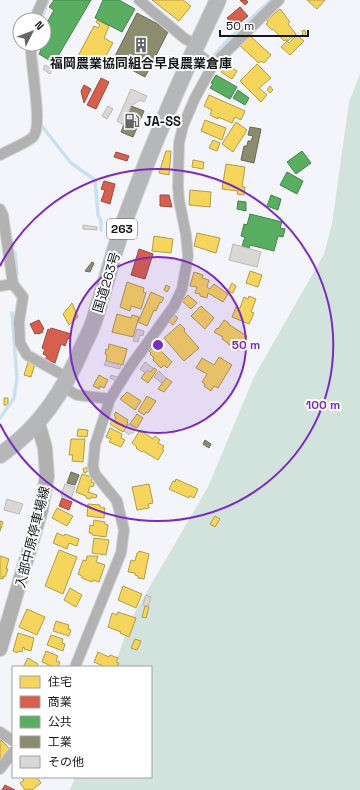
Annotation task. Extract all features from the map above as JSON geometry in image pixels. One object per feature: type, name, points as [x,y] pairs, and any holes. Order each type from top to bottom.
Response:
[{"type":"highway","name":"国道263号","points":[[6,451],[38,423],[66,383],[93,323],[128,211],[154,142],[198,52],[218,0]]},
{"type":"main road","name":"入部中原停車場線","points":[[0,649],[41,510],[47,476],[46,448],[38,423]]},
{"type":"street","points":[[38,12],[43,0]]},
{"type":"street","points":[[139,0],[213,65]]},
{"type":"street","points":[[75,666],[121,553],[124,530],[117,502],[95,474],[93,466],[96,445],[110,399],[130,367],[174,306],[182,289],[188,256],[178,187],[180,143],[183,126],[195,98],[213,65],[279,0]]},
{"type":"street","points":[[0,155],[33,137],[36,130],[36,87],[32,52]]},
{"type":"street","points":[[0,209],[3,215],[13,284],[23,297],[18,322],[20,343],[27,354],[66,383],[77,395],[110,399]]},
{"type":"street","points":[[0,286],[13,284]]},
{"type":"street","points":[[0,732],[12,741]]},
{"type":"street","points":[[0,769],[12,753]]},
{"type":"shaded area","points":[[360,74],[360,790],[70,790],[75,778],[152,778],[152,666],[114,666],[131,619],[208,487],[254,377],[324,254],[332,224],[349,102]]},
{"type":"building: 住宅","points":[[152,0],[183,0],[191,6],[179,21]]},
{"type":"building: 住宅","points":[[307,0],[325,0],[317,9]]},
{"type":"building: 住宅","points":[[280,9],[290,22],[288,24],[296,34],[288,41],[284,41],[266,24],[268,22],[267,20]]},
{"type":"building: 住宅","points":[[97,20],[109,26],[104,38],[113,43],[98,70],[78,56],[94,26],[98,28],[100,25],[96,22]]},
{"type":"building: 住宅","points":[[305,30],[306,36],[303,36],[302,31]]},
{"type":"building: 住宅","points":[[248,34],[271,55],[264,63],[261,61],[259,63],[238,44]]},
{"type":"building: 住宅","points":[[297,35],[304,41],[290,55],[281,47],[287,41],[289,43]]},
{"type":"building: 住宅","points":[[226,64],[237,71],[232,79],[221,72]]},
{"type":"building: 住宅","points":[[257,64],[271,78],[259,88],[267,95],[261,102],[240,81]]},
{"type":"building: 住宅","points":[[270,86],[273,90],[270,93],[267,90]]},
{"type":"building: 住宅","points":[[209,95],[245,111],[241,120],[235,117],[232,123],[210,115],[212,110],[204,106]]},
{"type":"building: 住宅","points":[[205,120],[226,128],[222,140],[201,131]]},
{"type":"building: 住宅","points":[[236,122],[247,130],[233,152],[222,144]]},
{"type":"building: 住宅","points":[[213,140],[220,143],[217,151],[209,148]]},
{"type":"building: 住宅","points":[[166,151],[171,151],[169,175],[159,173]]},
{"type":"building: 住宅","points":[[193,160],[204,162],[203,169],[192,167]]},
{"type":"building: 住宅","points":[[226,164],[245,167],[242,187],[245,187],[244,195],[237,194],[238,191],[222,189]]},
{"type":"building: 住宅","points":[[190,190],[211,192],[210,207],[189,205]]},
{"type":"building: 住宅","points":[[197,233],[220,238],[216,253],[194,246]]},
{"type":"building: 住宅","points":[[154,236],[173,239],[171,253],[152,251]]},
{"type":"building: 住宅","points":[[250,271],[262,275],[258,287],[246,283]]},
{"type":"building: 住宅","points":[[194,272],[203,275],[202,278],[209,280],[207,287],[210,289],[214,284],[228,294],[223,302],[208,293],[207,298],[195,293],[197,287],[190,286]]},
{"type":"building: 住宅","points":[[127,282],[144,288],[143,292],[146,293],[141,309],[131,306],[130,311],[120,307]]},
{"type":"building: 住宅","points":[[232,283],[236,286],[233,293],[228,291]]},
{"type":"building: 住宅","points":[[166,285],[170,287],[167,292],[164,290]]},
{"type":"building: 住宅","points":[[151,292],[164,298],[161,303],[160,302],[156,311],[154,310],[147,326],[138,322]]},
{"type":"building: 住宅","points":[[188,295],[197,303],[191,309],[182,301]]},
{"type":"building: 住宅","points":[[249,296],[256,299],[251,312],[254,313],[249,324],[232,317],[236,307],[240,308],[244,297],[248,299]]},
{"type":"building: 住宅","points":[[72,303],[78,317],[69,325],[63,314]]},
{"type":"building: 住宅","points":[[201,306],[214,318],[205,329],[191,316]]},
{"type":"building: 住宅","points":[[117,314],[131,318],[132,315],[139,317],[133,337],[112,332]]},
{"type":"building: 住宅","points":[[174,315],[178,318],[173,325],[168,321]]},
{"type":"building: 住宅","points":[[224,320],[247,336],[238,351],[222,339],[223,337],[214,332]]},
{"type":"building: 住宅","points":[[180,324],[185,329],[184,331],[199,348],[184,361],[164,338]]},
{"type":"building: 住宅","points":[[109,344],[127,349],[123,365],[106,361],[107,355],[105,354],[106,349],[108,350]]},
{"type":"building: 住宅","points":[[155,345],[172,362],[167,368],[164,365],[161,368],[153,360],[154,358],[149,351]]},
{"type":"building: 住宅","points":[[219,357],[232,365],[218,388],[214,386],[211,391],[204,386],[205,384],[202,382],[207,374],[196,368],[202,358],[214,365]]},
{"type":"building: 住宅","points":[[28,362],[35,364],[31,377],[24,375]]},
{"type":"building: 住宅","points":[[154,368],[157,370],[148,383],[141,378],[147,370],[151,372]]},
{"type":"building: 住宅","points":[[99,375],[108,380],[104,388],[100,386],[99,389],[93,386]]},
{"type":"building: 住宅","points":[[166,378],[172,382],[164,392],[158,389]]},
{"type":"building: 住宅","points":[[127,392],[141,401],[135,410],[120,399]]},
{"type":"building: 住宅","points":[[147,396],[156,401],[148,413],[146,412],[144,415],[138,411]]},
{"type":"building: 住宅","points":[[4,398],[8,398],[8,405],[4,405]]},
{"type":"building: 住宅","points":[[116,412],[128,420],[123,432],[110,424],[113,420],[115,421],[116,418],[114,415]]},
{"type":"building: 住宅","points":[[137,414],[143,418],[137,428],[130,424]]},
{"type":"building: 住宅","points":[[110,428],[122,434],[121,438],[125,440],[121,447],[109,442],[111,439],[106,437]]},
{"type":"building: 住宅","points":[[78,429],[88,430],[87,437],[77,436]]},
{"type":"building: 住宅","points":[[140,430],[153,439],[155,436],[160,440],[158,443],[164,446],[162,449],[164,450],[158,460],[143,451],[142,452],[132,443]]},
{"type":"building: 住宅","points":[[71,439],[85,439],[83,462],[72,461],[73,455],[69,455]]},
{"type":"building: 住宅","points":[[87,467],[89,471],[84,473],[83,469]]},
{"type":"building: 住宅","points":[[82,474],[92,477],[91,482],[94,483],[93,487],[90,486],[88,492],[97,495],[96,498],[86,498],[86,496],[76,492]]},
{"type":"building: 住宅","points":[[176,479],[198,489],[194,498],[190,496],[189,498],[169,489],[173,481],[175,482]]},
{"type":"building: 住宅","points":[[149,484],[153,503],[148,504],[149,508],[137,510],[132,487]]},
{"type":"building: 住宅","points":[[88,504],[100,505],[100,507],[105,508],[104,518],[87,516]]},
{"type":"building: 住宅","points":[[57,508],[73,516],[67,526],[52,518]]},
{"type":"building: 住宅","points":[[215,516],[220,519],[215,527],[210,524]]},
{"type":"building: 住宅","points":[[94,520],[105,522],[105,524],[108,525],[106,537],[92,535],[92,533],[89,533],[90,525],[93,526]]},
{"type":"building: 住宅","points":[[0,521],[3,522],[0,531]]},
{"type":"building: 住宅","points":[[57,533],[79,539],[77,546],[69,543],[67,549],[53,543]]},
{"type":"building: 住宅","points":[[94,538],[109,540],[106,555],[92,553]]},
{"type":"building: 住宅","points":[[59,550],[77,557],[63,594],[45,586]]},
{"type":"building: 住宅","points":[[139,551],[149,554],[144,579],[138,578],[135,573],[128,572],[131,560],[135,561]]},
{"type":"building: 住宅","points":[[0,556],[9,559],[6,569],[8,569],[5,577],[3,576],[3,579],[0,578]]},
{"type":"building: 住宅","points":[[87,556],[98,556],[96,562],[105,565],[99,582],[93,580],[92,582],[82,578],[82,576],[78,574],[83,560],[86,561]]},
{"type":"building: 住宅","points":[[123,586],[142,594],[136,608],[118,600]]},
{"type":"building: 住宅","points":[[70,588],[82,595],[76,607],[64,600]]},
{"type":"building: 住宅","points":[[145,606],[149,607],[146,618],[142,617]]},
{"type":"building: 住宅","points":[[27,609],[45,617],[37,635],[19,627]]},
{"type":"building: 住宅","points":[[118,612],[136,618],[129,637],[108,627],[112,613],[117,615]]},
{"type":"building: 住宅","points":[[56,621],[69,625],[68,629],[71,630],[69,636],[53,631]]},
{"type":"building: 住宅","points":[[18,633],[34,638],[31,651],[24,649],[25,648],[23,647],[22,652],[18,651],[17,653],[13,651]]},
{"type":"building: 住宅","points":[[51,635],[63,639],[62,643],[65,644],[63,651],[47,645]]},
{"type":"building: 住宅","points":[[135,639],[141,641],[137,650],[131,648]]},
{"type":"building: 住宅","points":[[46,651],[58,656],[56,661],[60,662],[58,666],[52,666],[42,662]]},
{"type":"building: 住宅","points":[[98,652],[109,657],[110,655],[118,658],[116,662],[119,663],[118,666],[103,666],[94,662]]},
{"type":"building: 住宅","points":[[28,658],[38,664],[37,666],[24,666]]},
{"type":"building: 住宅","points":[[0,739],[11,750],[0,760]]},
{"type":"building: 住宅","points":[[22,778],[38,778],[41,783],[32,790],[25,790],[20,783],[24,780]]},
{"type":"building: 商業","points":[[240,0],[246,0],[248,2],[245,5]]},
{"type":"building: 商業","points":[[240,7],[248,16],[235,27],[227,18]]},
{"type":"building: 商業","points":[[101,78],[109,82],[96,109],[87,105]]},
{"type":"building: 商業","points":[[84,85],[91,89],[84,103],[81,91]]},
{"type":"building: 商業","points":[[116,152],[129,156],[127,161],[114,157]]},
{"type":"building: 商業","points":[[104,181],[115,184],[110,204],[101,201],[105,190],[101,189]]},
{"type":"building: 商業","points":[[160,195],[169,195],[172,207],[160,206]]},
{"type":"building: 商業","points":[[139,249],[153,254],[145,279],[131,275]]},
{"type":"building: 商業","points":[[39,320],[44,329],[42,330],[43,332],[35,334],[30,324]]},
{"type":"building: 商業","points":[[51,328],[71,334],[65,346],[61,344],[55,363],[45,360],[47,356],[43,354],[45,349],[42,348],[48,329],[50,330]]},
{"type":"building: 商業","points":[[62,498],[72,502],[69,510],[59,506]]},
{"type":"building: 商業","points":[[5,785],[15,790],[2,790]]},
{"type":"building: 公共","points":[[54,0],[91,0],[54,63],[39,54],[40,52],[52,52],[52,14],[54,10],[49,7]]},
{"type":"building: 公共","points":[[103,0],[119,0],[135,9],[122,32],[95,18]]},
{"type":"building: 公共","points":[[216,75],[237,87],[230,99],[210,88]]},
{"type":"building: 公共","points":[[238,90],[249,98],[245,105],[233,98]]},
{"type":"building: 公共","points":[[302,151],[311,163],[296,174],[287,162]]},
{"type":"building: 公共","points":[[287,172],[303,181],[297,194],[280,185]]},
{"type":"building: 公共","points":[[271,195],[281,199],[278,210],[267,206]]},
{"type":"building: 公共","points":[[238,201],[246,202],[246,211],[237,209]]},
{"type":"building: 公共","points":[[250,214],[282,222],[280,228],[285,229],[283,237],[278,236],[274,251],[250,245],[249,248],[242,246],[245,237],[241,236],[244,224],[247,225]]},
{"type":"building: 工業","name":"福岡農業協同組合早良農業倉庫","points":[[137,13],[169,30],[145,77],[113,60]]},
{"type":"building: 工業","points":[[131,106],[144,111],[133,137],[121,132]]},
{"type":"building: 工業","points":[[250,127],[261,129],[254,163],[241,160],[244,146],[247,146],[248,141],[251,141],[253,136],[248,135]]},
{"type":"building: 工業","points":[[92,262],[94,263],[90,272],[85,271]]},
{"type":"building: 工業","points":[[205,440],[211,444],[209,448],[203,444]]},
{"type":"building: 工業","points":[[71,472],[79,475],[75,485],[67,483]]},
{"type":"building: その他","points":[[45,65],[53,69],[50,74],[43,69]]},
{"type":"building: その他","points":[[131,89],[147,96],[144,102],[140,100],[131,106],[124,125],[117,121]]},
{"type":"building: その他","points":[[108,106],[113,109],[107,119],[102,116]]},
{"type":"building: その他","points":[[83,225],[97,227],[97,230],[83,229]]},
{"type":"building: その他","points":[[233,244],[261,252],[257,267],[229,260]]},
{"type":"building: その他","points":[[137,329],[144,331],[143,336],[140,335],[138,342],[133,341]]},
{"type":"building: その他","points":[[106,361],[121,365],[120,369],[104,365]]},
{"type":"building: その他","points":[[145,362],[153,368],[150,372],[147,370],[145,373],[140,369]]},
{"type":"building: その他","points":[[159,371],[166,378],[162,383],[154,377]]},
{"type":"building: その他","points":[[111,375],[117,377],[116,381],[110,378]]},
{"type":"building: その他","points":[[129,424],[136,429],[129,435],[124,431]]},
{"type":"building: その他","points":[[65,484],[75,487],[71,499],[61,496]]},
{"type":"building: その他","points":[[7,499],[23,504],[19,514],[4,510]]},
{"type":"building: その他","points":[[146,595],[151,597],[148,606],[143,605]]},
{"type":"waterway","points":[[44,12],[48,0]]},
{"type":"waterway","points":[[205,66],[226,42],[271,0]]},
{"type":"waterway","points":[[37,61],[39,89]]},
{"type":"waterway","points":[[40,123],[71,163],[95,180],[101,230]]},
{"type":"waterway","points":[[15,253],[17,274]]},
{"type":"waterway","points":[[0,418],[14,398],[17,378],[12,313]]},
{"type":"place","name":"福岡農業協同組合早良農業倉庫","points":[[141,45]]},
{"type":"place","name":"JA-SS","points":[[132,121]]}]
